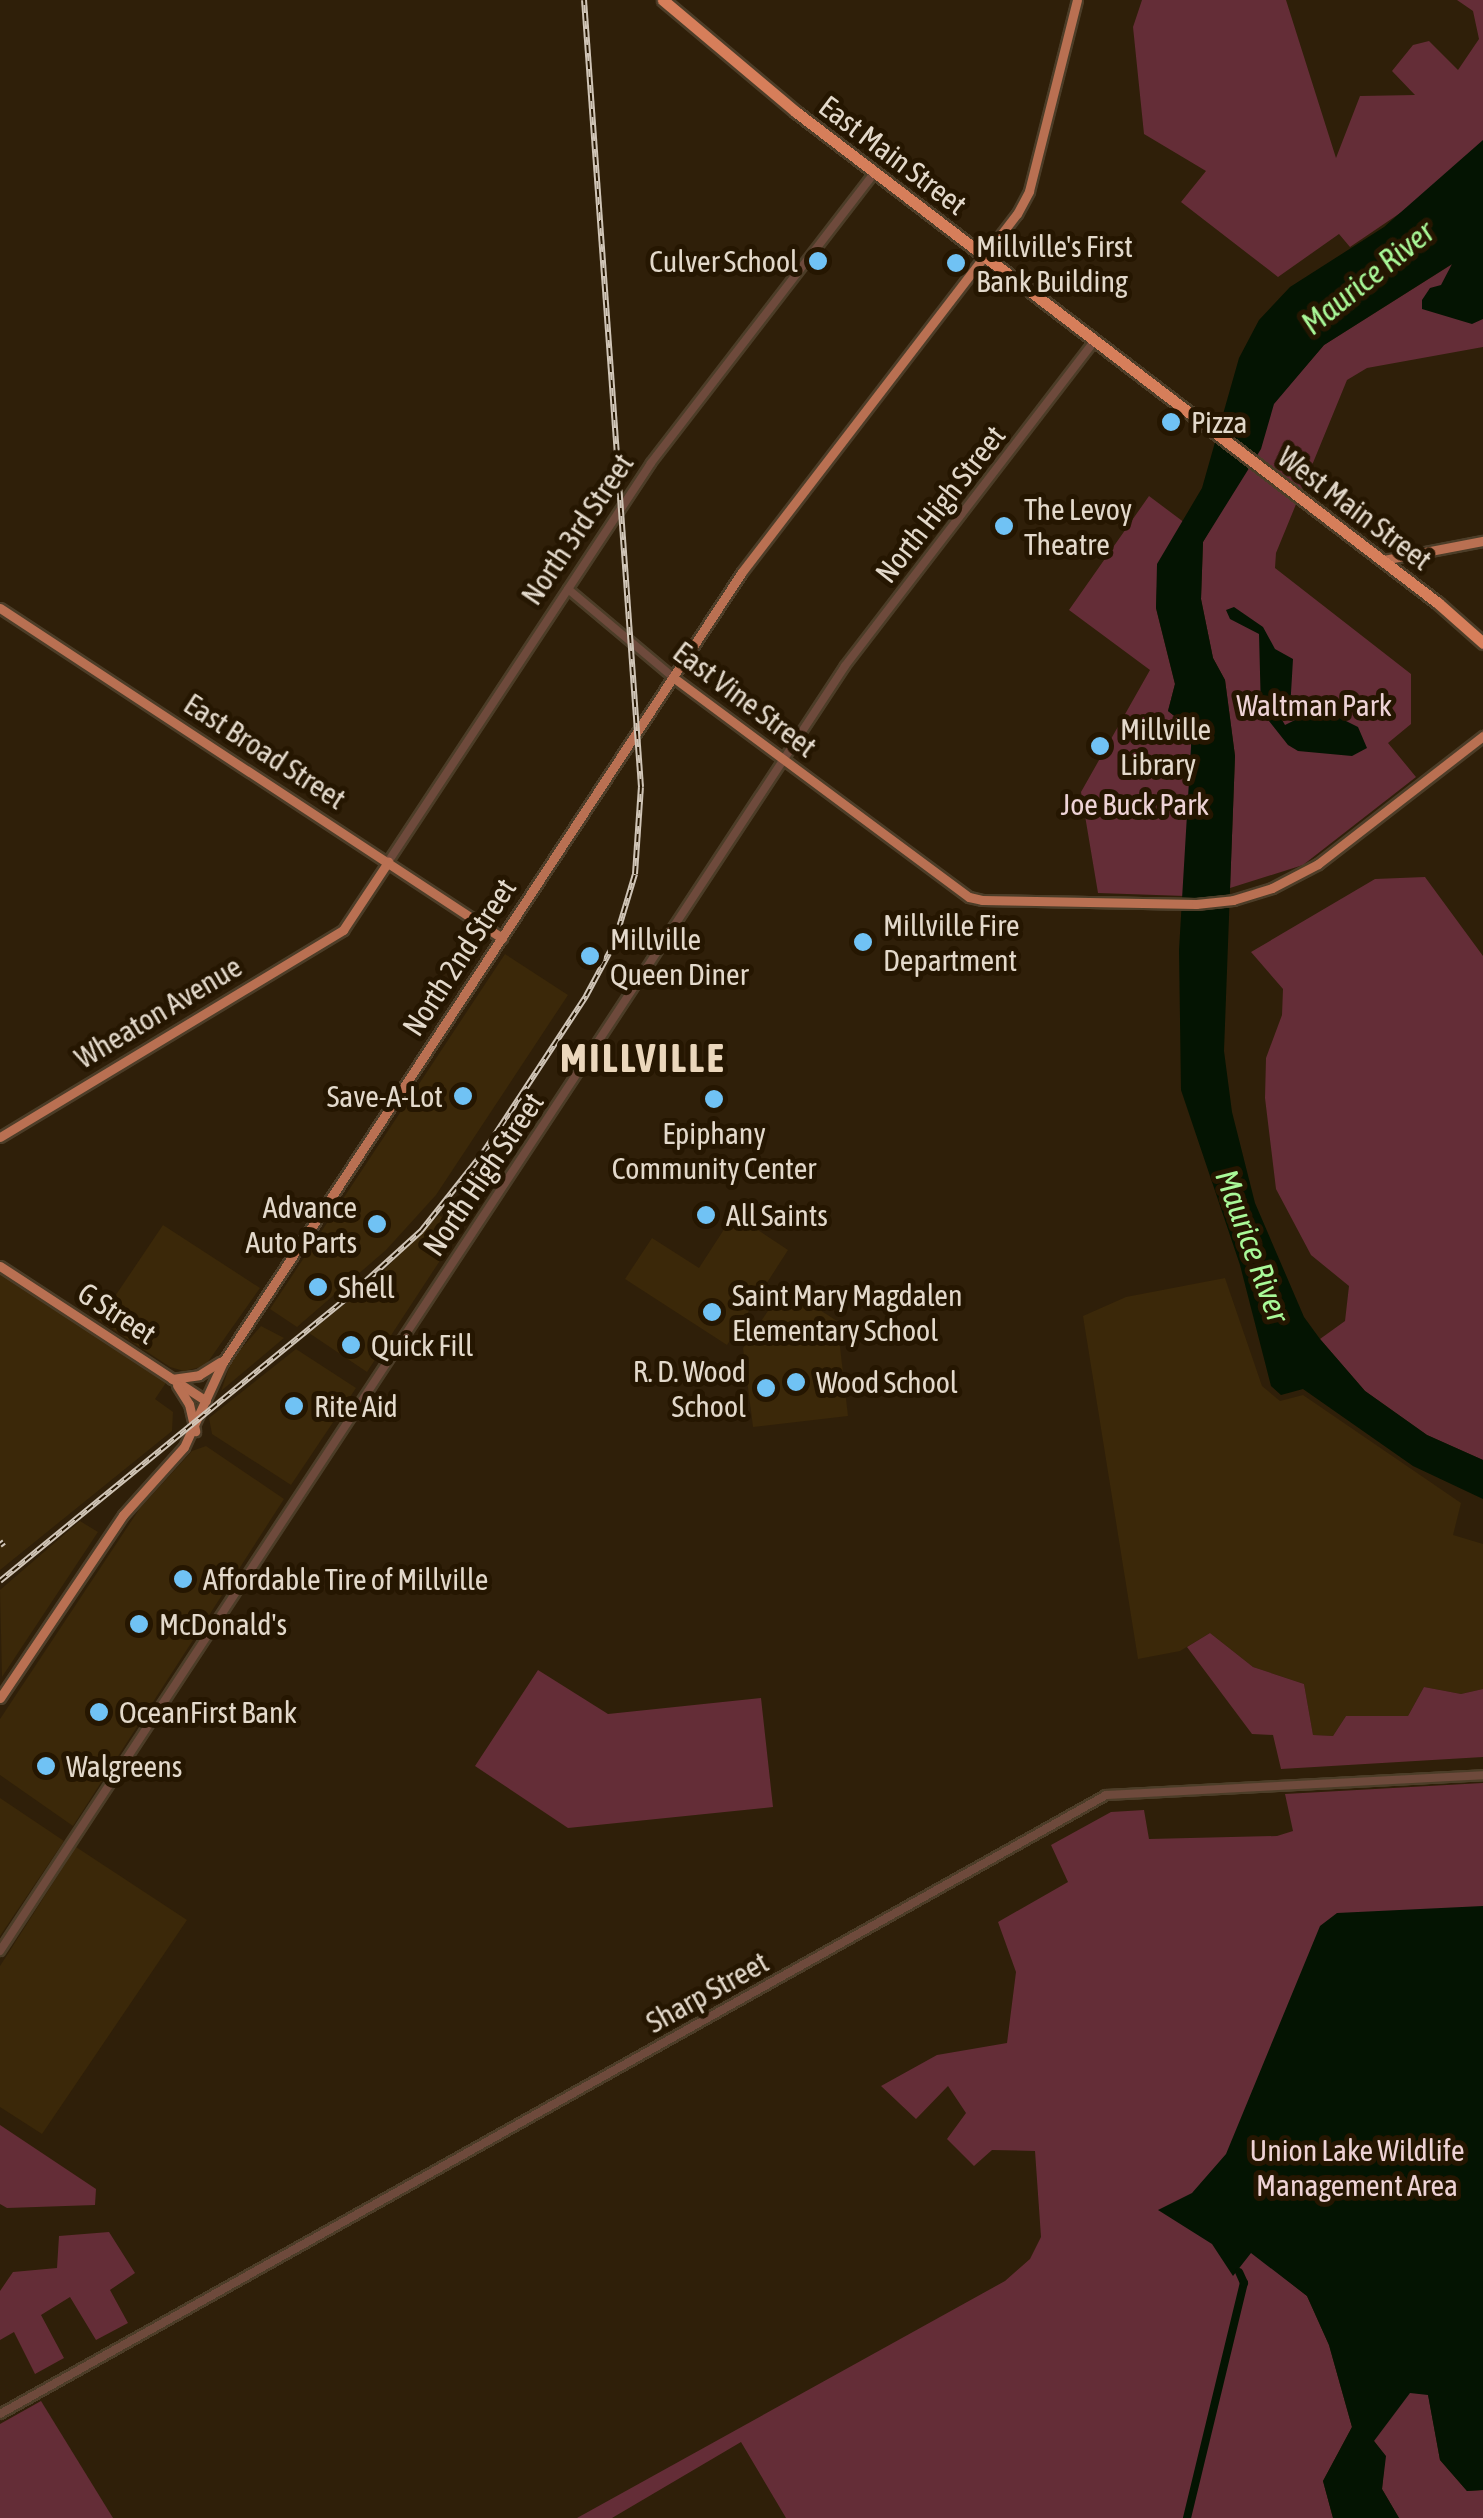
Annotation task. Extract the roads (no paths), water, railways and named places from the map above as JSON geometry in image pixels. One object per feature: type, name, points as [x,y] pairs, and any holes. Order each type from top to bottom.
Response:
[{"type":"highway","name":"East Main Street","points":[[663,0],[874,172],[1194,416]]},
{"type":"highway","name":"West Main Street","points":[[1194,416],[1383,560],[1483,643]]},
{"type":"main road","name":"North 2nd Street","points":[[0,1698],[123,1515],[195,1431],[225,1358],[751,560],[984,256],[1029,191],[1077,0]]},
{"type":"main road","points":[[1383,560],[1483,542]]},
{"type":"main road","name":"East Broad Street","points":[[0,608],[502,938]]},
{"type":"main road","name":"East Vine Street","points":[[674,678],[970,897],[982,900],[1176,905],[1233,900],[1272,888],[1318,864],[1483,736]]},
{"type":"main road","name":"North 3rd Street","points":[[342,930],[388,862]]},
{"type":"main road","name":"Wheaton Avenue","points":[[0,1137],[342,930]]},
{"type":"main road","name":"G Street","points":[[0,1266],[206,1401]]},
{"type":"main road","points":[[195,1431],[189,1404],[172,1379],[199,1375],[225,1358]]},
{"type":"street","name":"North 3rd Street","points":[[388,862],[651,463],[874,172]]},
{"type":"street","name":"North High Street","points":[[0,1951],[868,634],[1094,340]]},
{"type":"street","name":"East Vine Street","points":[[568,589],[674,678]]},
{"type":"street","name":"Sharp Street","points":[[0,2414],[1106,1795],[1483,1775]]},
{"type":"water","name":"Maurice River","points":[[1483,140],[1483,319],[1472,324],[1422,309],[1422,300],[1430,288],[1441,285],[1452,264],[1324,345],[1274,404],[1261,449],[1203,542],[1201,599],[1213,658],[1225,680],[1235,756],[1224,1051],[1232,1112],[1255,1203],[1304,1317],[1320,1339],[1365,1391],[1427,1435],[1483,1460],[1483,1499],[1413,1466],[1303,1389],[1281,1395],[1271,1386],[1240,1265],[1181,1090],[1179,950],[1192,730],[1168,711],[1175,684],[1156,608],[1157,564],[1202,488],[1239,358],[1259,320],[1290,287],[1384,227]]},
{"type":"water","points":[[1234,607],[1263,627],[1275,649],[1293,659],[1290,710],[1281,718],[1285,725],[1307,714],[1332,714],[1358,727],[1367,748],[1352,756],[1298,751],[1288,745],[1261,711],[1259,634],[1230,619],[1226,610]]},
{"type":"water","name":"Union Lake Wildlife Management Area","points":[[1483,1906],[1483,2490],[1467,2491],[1440,2460],[1428,2395],[1410,2393],[1374,2441],[1386,2456],[1382,2489],[1399,2518],[1333,2518],[1323,2481],[1352,2427],[1329,2345],[1307,2296],[1251,2253],[1233,2276],[1212,2244],[1158,2210],[1192,2193],[1226,2154],[1320,1926],[1337,1913]]},
{"type":"waterway","points":[[1187,2518],[1244,2283],[1239,2272]]},
{"type":"railway","points":[[0,1581],[345,1300],[421,1231],[483,1153],[586,996],[614,944],[635,874],[641,787],[584,0]]},
{"type":"railway","points":[[0,1545],[4,1542]]},
{"type":"place","name":"Culver School","points":[[818,261]]},
{"type":"place","name":"Millville's First Bank Building","points":[[956,263]]},
{"type":"place","name":"Pizza","points":[[1171,422]]},
{"type":"place","name":"The Levoy Theatre","points":[[1004,526]]},
{"type":"place","name":"Millville Library","points":[[1100,746]]},
{"type":"place","name":"Millville Fire Department","points":[[863,942]]},
{"type":"place","name":"Millville Queen Diner","points":[[590,956]]},
{"type":"place","name":"Save-A-Lot","points":[[463,1096]]},
{"type":"place","name":"Epiphany Community Center","points":[[714,1099]]},
{"type":"place","name":"All Saints","points":[[706,1215]]},
{"type":"place","name":"Advance Auto Parts","points":[[377,1224]]},
{"type":"place","name":"Shell","points":[[318,1287]]},
{"type":"place","name":"Saint Mary Magdalen Elementary School","points":[[712,1312]]},
{"type":"place","name":"Quick Fill","points":[[351,1345]]},
{"type":"place","name":"Wood School","points":[[796,1382]]},
{"type":"place","name":"R. D. Wood School","points":[[766,1388]]},
{"type":"place","name":"Rite Aid","points":[[294,1406]]},
{"type":"place","name":"Affordable Tire of Millville","points":[[183,1579]]},
{"type":"place","name":"McDonald's","points":[[139,1624]]},
{"type":"place","name":"OceanFirst Bank","points":[[99,1712]]},
{"type":"place","name":"Walgreens","points":[[46,1766]]},
{"type":"district","name":"MILLVILLE","points":[[643,1058]]},
{"type":"park label","name":"Waltman Park","points":[[1314,705]]},
{"type":"park label","name":"Joe Buck Park","points":[[1135,804]]}]
